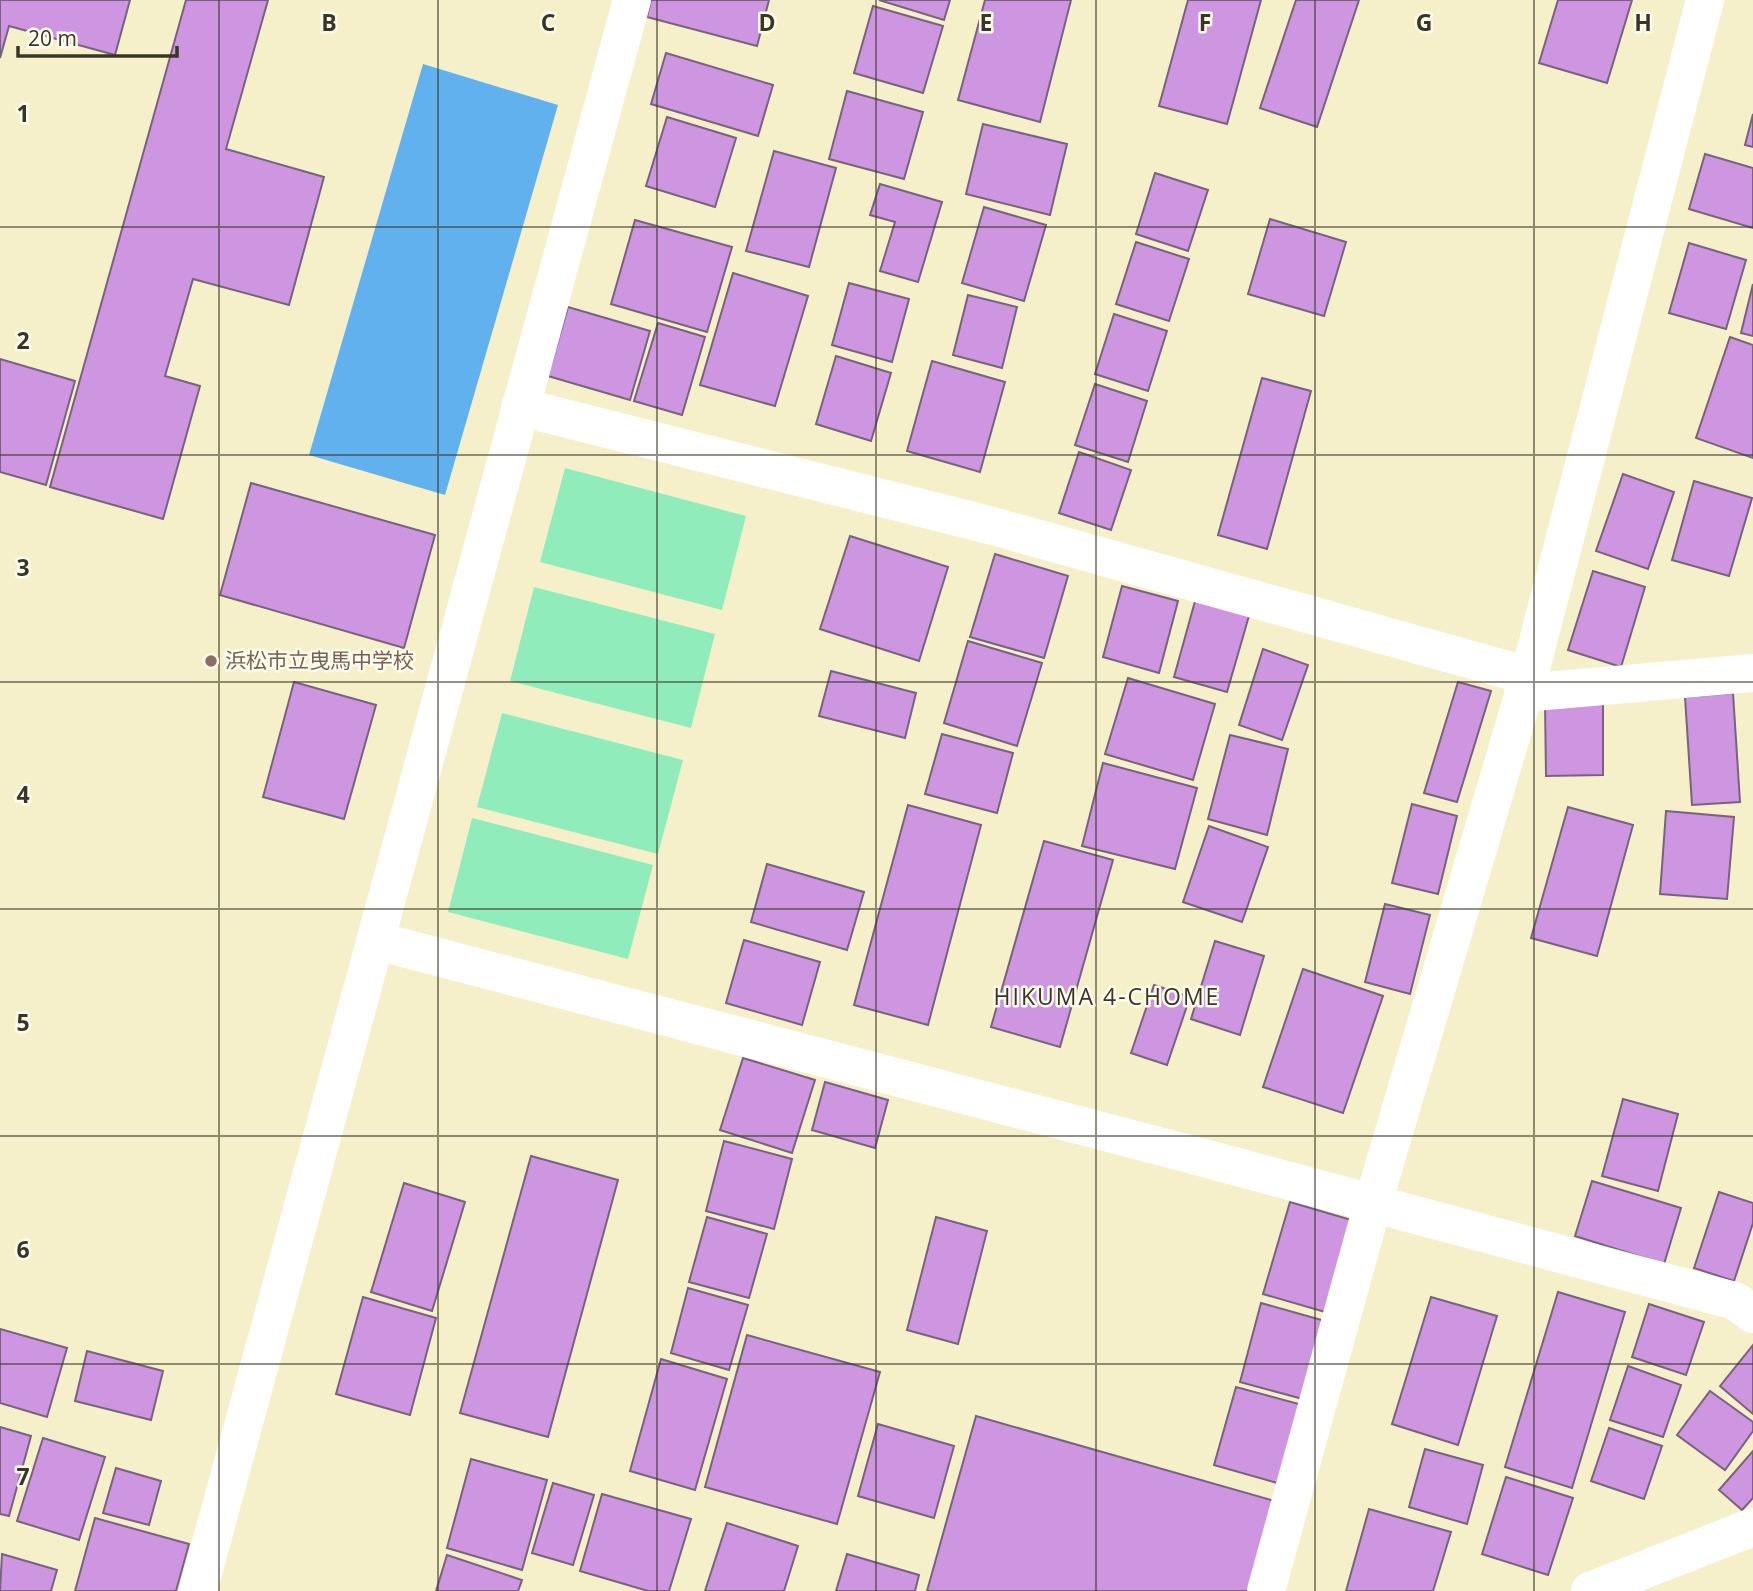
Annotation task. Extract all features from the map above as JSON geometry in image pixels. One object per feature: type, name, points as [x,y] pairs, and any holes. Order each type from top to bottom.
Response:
[{"type":"street","points":[[198,1591],[632,0]]},
{"type":"street","points":[[1266,1591],[1373,1203],[1526,685],[1705,0]]},
{"type":"street","points":[[520,407],[989,525],[1526,685],[1753,673]]},
{"type":"street","points":[[377,941],[788,1047],[1735,1301],[1753,1314]]},
{"type":"street","points":[[1590,1591],[1753,1527]]},
{"type":"green space","points":[[565,468],[746,516],[722,610],[540,562]]},
{"type":"green space","points":[[534,587],[715,634],[691,728],[510,681]]},
{"type":"green space","points":[[502,713],[683,760],[658,854],[477,807]]},
{"type":"green space","points":[[472,818],[653,865],[628,959],[448,912]]},
{"type":"water","points":[[423,64],[558,105],[445,495],[309,455]]},
{"type":"building","points":[[0,0],[130,0],[115,55],[9,26],[0,58]]},
{"type":"building","points":[[186,0],[268,0],[226,149],[324,177],[289,305],[193,279],[165,376],[200,386],[163,519],[50,487]]},
{"type":"building","points":[[651,0],[769,0],[757,46],[647,17]]},
{"type":"building","points":[[879,0],[950,0],[944,20]]},
{"type":"building","points":[[985,0],[1071,0],[1040,122],[958,100]]},
{"type":"building","points":[[1188,0],[1261,0],[1227,124],[1159,106]]},
{"type":"building","points":[[1296,0],[1359,0],[1317,127],[1260,108]]},
{"type":"building","points":[[1558,0],[1632,0],[1607,83],[1539,63]]},
{"type":"building","points":[[873,6],[943,26],[923,93],[854,73]]},
{"type":"building","points":[[666,53],[773,85],[758,136],[651,104]]},
{"type":"building","points":[[847,91],[923,112],[904,179],[829,159]]},
{"type":"building","points":[[1753,114],[1753,147],[1745,145]]},
{"type":"building","points":[[667,117],[736,138],[715,207],[646,186]]},
{"type":"building","points":[[983,124],[1067,144],[1050,215],[966,194]]},
{"type":"building","points":[[774,151],[836,168],[809,267],[746,251]]},
{"type":"building","points":[[1705,154],[1753,168],[1753,228],[1689,209]]},
{"type":"building","points":[[1155,173],[1208,190],[1188,251],[1136,234]]},
{"type":"building","points":[[880,184],[942,202],[918,282],[880,271],[895,222],[870,215]]},
{"type":"building","points":[[984,207],[1046,225],[1024,301],[962,283]]},
{"type":"building","points":[[1270,219],[1346,242],[1324,316],[1248,294]]},
{"type":"building","points":[[635,220],[732,247],[707,332],[611,304]]},
{"type":"building","points":[[1136,242],[1189,259],[1169,321],[1116,304]]},
{"type":"building","points":[[1689,243],[1746,260],[1726,329],[1669,313]]},
{"type":"building","points":[[733,273],[808,296],[775,406],[700,385]]},
{"type":"building","points":[[849,283],[909,299],[892,362],[832,345]]},
{"type":"building","points":[[1753,284],[1753,336],[1741,333]]},
{"type":"building","points":[[968,295],[1017,307],[1002,368],[953,355]]},
{"type":"building","points":[[568,307],[650,331],[630,400],[548,376]]},
{"type":"building","points":[[1114,314],[1167,331],[1148,391],[1095,374]]},
{"type":"building","points":[[658,323],[705,337],[682,415],[634,401]]},
{"type":"building","points":[[1730,337],[1753,345],[1753,458],[1696,438]]},
{"type":"building","points":[[836,356],[891,373],[871,441],[816,424]]},
{"type":"building","points":[[0,359],[75,381],[46,485],[0,472]]},
{"type":"building","points":[[932,361],[1005,382],[980,472],[907,451]]},
{"type":"building","points":[[1262,378],[1311,391],[1267,549],[1218,535]]},
{"type":"building","points":[[1095,384],[1147,401],[1128,462],[1075,445]]},
{"type":"building","points":[[1079,452],[1131,470],[1111,530],[1059,513]]},
{"type":"building","points":[[1623,474],[1674,492],[1648,569],[1596,551]]},
{"type":"building","points":[[1694,481],[1752,498],[1729,576],[1672,560]]},
{"type":"building","points":[[251,483],[435,535],[404,648],[220,595]]},
{"type":"building","points":[[850,536],[948,567],[919,661],[820,629]]},
{"type":"building","points":[[995,554],[1068,576],[1044,658],[970,637]]},
{"type":"building","points":[[1593,571],[1645,587],[1621,667],[1568,650]]},
{"type":"building","points":[[1122,586],[1178,601],[1159,673],[1103,657]]},
{"type":"building","points":[[1197,594],[1251,609],[1227,692],[1174,677]]},
{"type":"building","points":[[968,641],[1042,663],[1017,746],[944,723]]},
{"type":"building","points":[[1263,649],[1308,665],[1282,740],[1239,725]]},
{"type":"building","points":[[831,671],[916,693],[905,738],[819,716]]},
{"type":"building","points":[[1128,678],[1215,704],[1193,780],[1105,754]]},
{"type":"building","points":[[294,682],[376,705],[344,819],[263,797]]},
{"type":"building","points":[[1458,682],[1491,691],[1457,802],[1424,793]]},
{"type":"building","points":[[1733,693],[1740,802],[1692,805],[1685,697]]},
{"type":"building","points":[[1603,702],[1603,775],[1546,776],[1545,703]]},
{"type":"building","points":[[942,734],[1013,753],[997,813],[925,794]]},
{"type":"building","points":[[1230,735],[1288,749],[1267,835],[1208,819]]},
{"type":"building","points":[[1103,763],[1197,788],[1175,869],[1082,846]]},
{"type":"building","points":[[1412,804],[1457,816],[1438,894],[1392,883]]},
{"type":"building","points":[[908,805],[981,825],[928,1025],[854,1005]]},
{"type":"building","points":[[1568,807],[1633,825],[1597,956],[1531,938]]},
{"type":"building","points":[[1666,811],[1734,817],[1727,899],[1660,894]]},
{"type":"building","points":[[1209,826],[1268,847],[1242,922],[1183,902]]},
{"type":"building","points":[[1044,841],[1113,860],[1060,1047],[991,1027]]},
{"type":"building","points":[[767,864],[864,892],[847,950],[751,922]]},
{"type":"building","points":[[1385,904],[1430,915],[1410,994],[1365,982]]},
{"type":"building","points":[[744,940],[820,962],[802,1025],[726,1003]]},
{"type":"building","points":[[1215,941],[1264,956],[1240,1035],[1191,1019]]},
{"type":"building","points":[[1303,969],[1383,996],[1343,1113],[1263,1087]]},
{"type":"building","points":[[1154,985],[1190,997],[1167,1065],[1131,1053]]},
{"type":"building","points":[[743,1058],[815,1080],[792,1153],[720,1130]]},
{"type":"building","points":[[825,1082],[888,1100],[875,1148],[812,1130]]},
{"type":"building","points":[[1623,1099],[1678,1114],[1658,1191],[1602,1176]]},
{"type":"building","points":[[724,1141],[792,1159],[774,1229],[706,1211]]},
{"type":"building","points":[[531,1156],[618,1180],[548,1437],[460,1413]]},
{"type":"building","points":[[1592,1181],[1681,1208],[1664,1264],[1575,1236]]},
{"type":"building","points":[[404,1183],[465,1202],[432,1311],[371,1292]]},
{"type":"building","points":[[1719,1192],[1753,1203],[1753,1223],[1734,1281],[1694,1268]]},
{"type":"building","points":[[1290,1202],[1358,1222],[1332,1314],[1263,1294]]},
{"type":"building","points":[[707,1217],[767,1234],[749,1298],[689,1282]]},
{"type":"building","points":[[936,1217],[987,1231],[958,1344],[907,1330]]},
{"type":"building","points":[[688,1288],[748,1305],[729,1370],[671,1353]]},
{"type":"building","points":[[1558,1292],[1625,1312],[1572,1488],[1505,1467]]},
{"type":"building","points":[[363,1297],[436,1318],[410,1415],[336,1394]]},
{"type":"building","points":[[1431,1297],[1497,1316],[1458,1445],[1392,1424]]},
{"type":"building","points":[[1261,1303],[1332,1323],[1310,1401],[1240,1382]]},
{"type":"building","points":[[1649,1304],[1704,1322],[1686,1375],[1632,1357]]},
{"type":"building","points":[[0,1329],[67,1348],[47,1417],[0,1403]]},
{"type":"building","points":[[747,1335],[880,1372],[837,1524],[705,1487]]},
{"type":"building","points":[[1753,1345],[1753,1414],[1720,1386]]},
{"type":"building","points":[[87,1351],[163,1371],[151,1420],[75,1401]]},
{"type":"building","points":[[661,1359],[727,1379],[695,1490],[630,1471]]},
{"type":"building","points":[[1628,1366],[1681,1385],[1663,1437],[1610,1420]]},
{"type":"building","points":[[1236,1387],[1306,1406],[1284,1485],[1214,1465]]},
{"type":"building","points":[[1710,1391],[1753,1422],[1753,1431],[1725,1470],[1677,1435]]},
{"type":"building","points":[[976,1416],[1278,1502],[1253,1591],[927,1591]]},
{"type":"building","points":[[878,1424],[954,1446],[934,1518],[858,1496]]},
{"type":"building","points":[[0,1427],[31,1436],[9,1516],[0,1514]]},
{"type":"building","points":[[1609,1428],[1662,1446],[1644,1499],[1591,1481]]},
{"type":"building","points":[[43,1438],[105,1457],[79,1540],[17,1521]]},
{"type":"building","points":[[1425,1449],[1483,1465],[1467,1524],[1409,1507]]},
{"type":"building","points":[[1753,1451],[1753,1498],[1742,1510],[1719,1490]]},
{"type":"building","points":[[471,1459],[547,1480],[522,1570],[447,1548]]},
{"type":"building","points":[[116,1468],[161,1481],[149,1525],[103,1513]]},
{"type":"building","points":[[1506,1477],[1573,1498],[1548,1575],[1482,1554]]},
{"type":"building","points":[[553,1483],[594,1495],[573,1565],[532,1553]]},
{"type":"building","points":[[602,1494],[691,1519],[669,1591],[648,1591],[580,1571]]},
{"type":"building","points":[[1369,1509],[1451,1532],[1433,1591],[1346,1591]]},
{"type":"building","points":[[95,1518],[189,1544],[176,1591],[75,1591]]},
{"type":"building","points":[[727,1523],[798,1546],[784,1591],[705,1591]]},
{"type":"building","points":[[2,1554],[57,1570],[51,1591],[0,1591]]},
{"type":"building","points":[[847,1554],[919,1575],[915,1591],[836,1591]]},
{"type":"building","points":[[447,1555],[522,1580],[518,1591],[436,1591]]},
{"type":"place","name":"浜松市立曳馬中学校","points":[[211,661]]},
{"type":"district","name":"HIKUMA 4-CHOME","points":[[1107,997]]}]
